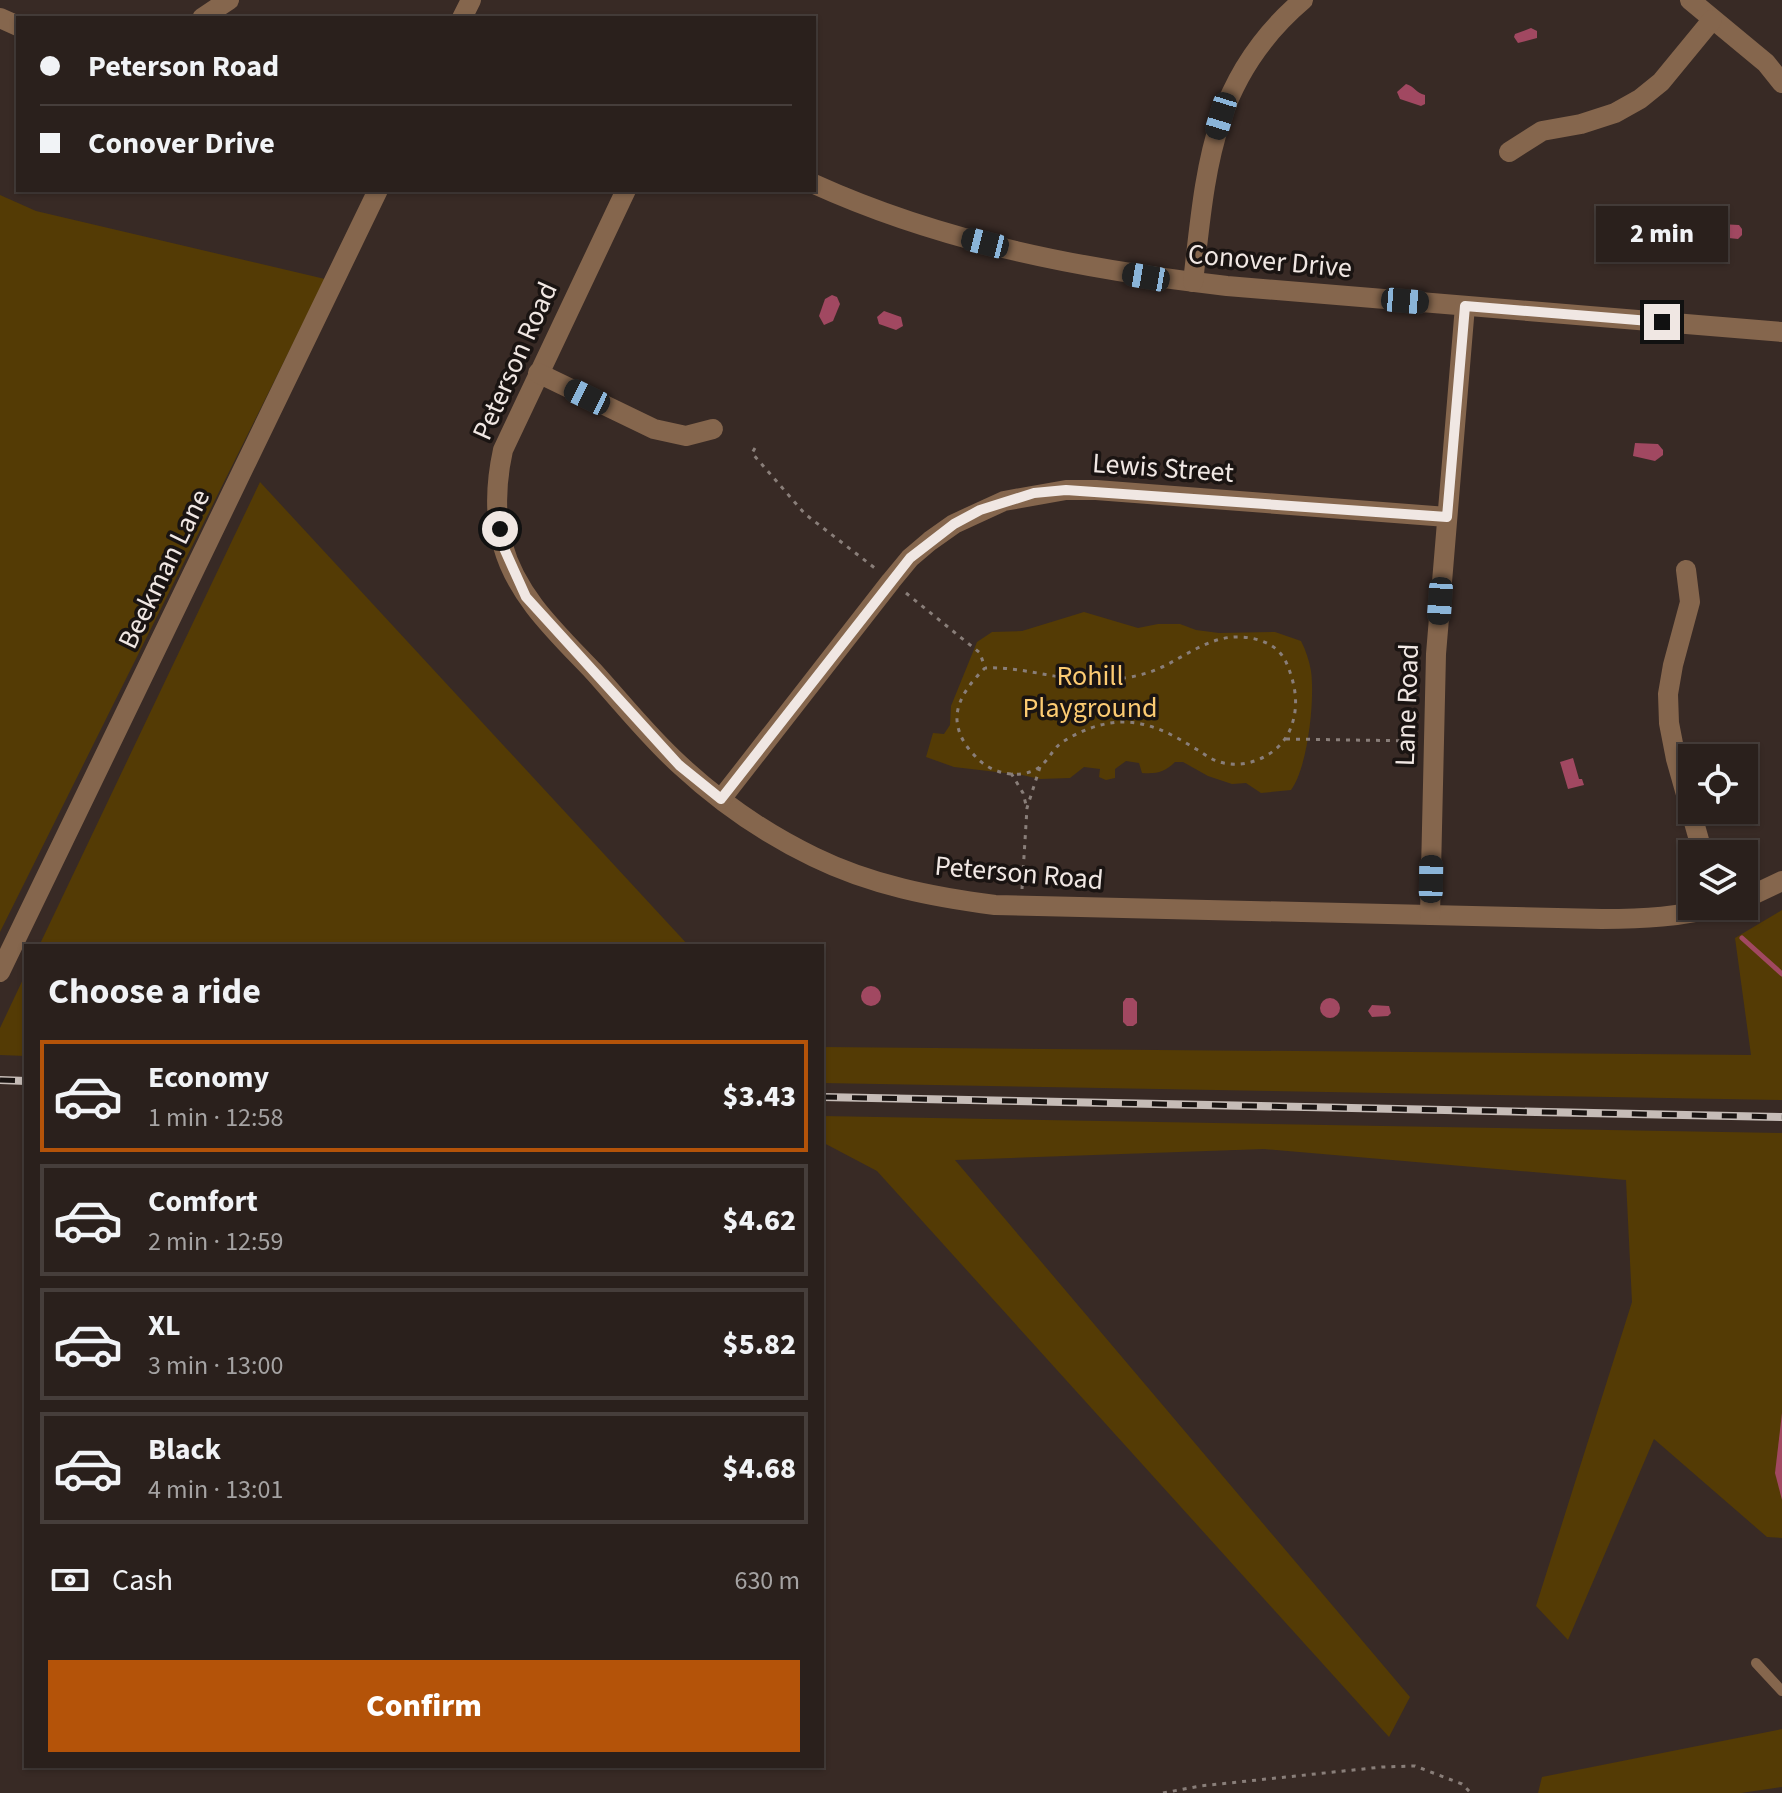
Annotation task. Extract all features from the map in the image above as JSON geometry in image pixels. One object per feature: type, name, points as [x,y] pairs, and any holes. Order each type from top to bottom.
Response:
[{"type":"street","points":[[0,17],[7,0]]},
{"type":"street","points":[[205,16],[229,0]]},
{"type":"street","points":[[1193,282],[1202,195],[1210,151],[1221,116],[1237,81],[1260,44],[1303,0]]},
{"type":"street","points":[[1690,0],[1766,63],[1782,83]]},
{"type":"street","points":[[1509,152],[1542,131],[1593,121],[1640,99],[1661,82],[1712,20]]},
{"type":"street","name":"Conover Drive","points":[[816,185],[964,238],[1146,277],[1782,332]]},
{"type":"street","name":"Beekman Lane","points":[[0,972],[377,192]]},
{"type":"street","name":"Peterson Road","points":[[625,192],[503,450],[497,479],[497,511],[503,546],[526,597],[679,765],[721,799],[781,840],[816,858],[859,876],[952,900],[1021,906],[1647,919],[1678,916]]},
{"type":"street","name":"Lane Road","points":[[1430,915],[1436,654],[1465,306]]},
{"type":"street","points":[[538,373],[654,429],[686,436],[713,429]]},
{"type":"street","name":"Lewis Street","points":[[721,799],[910,558],[954,524],[980,510],[1034,493],[1066,490],[1447,517]]},
{"type":"street","points":[[1686,570],[1690,602],[1673,665],[1668,694],[1669,723],[1699,840]]},
{"type":"street","points":[[1758,892],[1782,881]]},
{"type":"lane","points":[[1756,1663],[1782,1691]]},
{"type":"path","points":[[755,448],[752,453],[805,514],[879,572]]},
{"type":"path","points":[[903,590],[980,653],[985,668]]},
{"type":"path","points":[[985,668],[1027,671],[1060,679],[1114,679],[1147,673],[1217,638],[1242,637],[1266,642],[1282,653],[1292,676],[1297,700],[1295,720],[1286,739],[1270,756],[1244,763],[1218,762],[1162,729],[1124,722],[1097,725],[1059,744],[1040,767],[1027,808],[1022,890]]},
{"type":"path","points":[[985,668],[964,694],[956,716],[958,732],[983,765],[995,771],[1022,775],[1040,767]]},
{"type":"path","points":[[1286,739],[1417,741]]},
{"type":"path","points":[[1011,773],[1023,793],[1027,808]]},
{"type":"path","points":[[1163,1793],[1200,1786],[1415,1766],[1462,1784],[1471,1793]]},
{"type":"green space","points":[[0,195],[36,211],[325,279],[0,932]]},
{"type":"green space","points":[[260,482],[687,944],[40,944]]},
{"type":"green space","name":"Rohill Playground","points":[[1084,612],[1138,628],[1180,624],[1219,633],[1275,632],[1301,641],[1311,671],[1311,715],[1302,766],[1291,790],[1261,793],[1246,783],[1232,784],[1208,776],[1183,762],[1175,762],[1156,773],[1142,773],[1139,763],[1126,761],[1115,769],[1115,778],[1106,780],[1099,777],[1100,769],[1084,767],[1070,778],[1040,779],[954,767],[926,757],[933,733],[944,734],[950,725],[951,706],[977,642],[992,632],[1022,631]]},
{"type":"green space","points":[[1782,910],[1782,1100],[824,1083],[824,1047],[1751,1055],[1735,938]]},
{"type":"green space","points":[[24,977],[24,1056],[0,1055],[0,1028]]},
{"type":"green space","points":[[824,1116],[1782,1133],[1782,1538],[1767,1537],[1654,1439],[1568,1640],[1536,1606],[1632,1302],[1626,1180],[1264,1149],[955,1160],[1410,1697],[1389,1737],[877,1171],[824,1143]]},
{"type":"green space","points":[[1782,1729],[1782,1787],[1741,1793],[1538,1793],[1542,1777]]},
{"type":"shaded area","points":[[1531,28],[1537,31],[1537,38],[1518,43],[1515,34]]},
{"type":"shaded area","points":[[1406,84],[1425,95],[1425,104],[1421,106],[1400,99],[1397,92]]},
{"type":"shaded area","points":[[1720,224],[1739,225],[1742,235],[1738,239],[1719,237],[1716,227]]},
{"type":"shaded area","points":[[832,295],[837,297],[840,304],[833,321],[824,325],[819,316],[825,299]]},
{"type":"shaded area","points":[[884,311],[901,317],[903,326],[896,330],[879,324],[877,317]]},
{"type":"shaded area","points":[[1635,443],[1658,444],[1663,455],[1655,461],[1633,456]]},
{"type":"shaded area","points":[[1573,758],[1584,785],[1568,789],[1560,762]]},
{"type":"shaded area","points":[[871,986],[878,989],[881,996],[878,1003],[871,1006],[864,1003],[861,996],[864,989]]},
{"type":"shaded area","points":[[1126,998],[1137,1002],[1137,1023],[1133,1026],[1123,1022],[1123,1002]]},
{"type":"shaded area","points":[[1330,998],[1337,1001],[1340,1008],[1337,1015],[1330,1018],[1323,1015],[1320,1008],[1323,1001]]},
{"type":"shaded area","points":[[1372,1005],[1389,1006],[1391,1013],[1372,1017],[1368,1011]]},
{"type":"shaded area","points":[[1782,1413],[1782,1500],[1775,1473]]},
{"type":"waterway","points":[[1742,938],[1782,974]]},
{"type":"railway","points":[[0,1080],[24,1081]]},
{"type":"railway","points":[[824,1097],[1782,1117]]},
{"type":"route","points":[[500,529],[503,546],[526,597],[679,765],[721,799],[910,558],[954,524],[980,510],[1034,493],[1096,490],[1447,517],[1465,306],[1662,322]]}]
